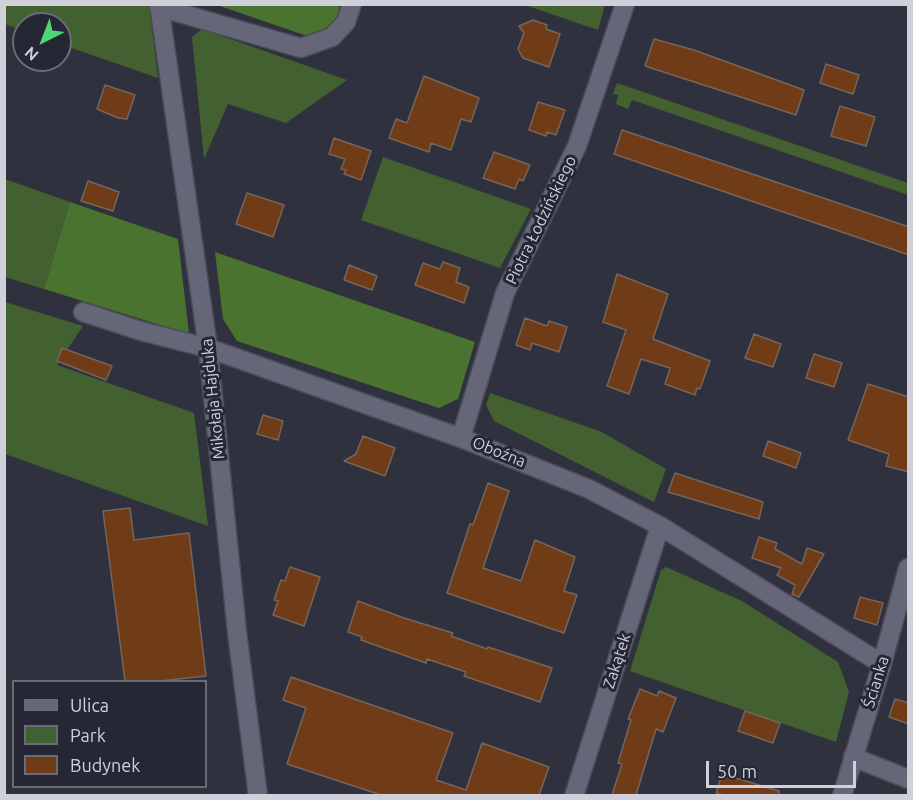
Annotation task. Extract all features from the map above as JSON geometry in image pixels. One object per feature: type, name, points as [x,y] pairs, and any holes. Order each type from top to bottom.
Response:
[{"type":"street","points":[[159,6],[301,48],[332,37],[346,22],[352,4]]},
{"type":"street","name":"Piotra Łodzińskiego","points":[[462,438],[505,293],[577,146],[624,4]]},
{"type":"street","name":"Mikołaja Hajduka","points":[[159,6],[208,348],[237,632],[258,795]]},
{"type":"street","name":"Oboźna","points":[[83,312],[141,331],[208,348],[462,438],[589,489],[660,526],[882,664]]},
{"type":"street","name":"Zakątek","points":[[574,795],[660,526]]},
{"type":"street","name":"Ścianka","points":[[842,795],[909,568]]},
{"type":"street","points":[[853,757],[909,779]]},
{"type":"green space","points":[[5,4],[149,5],[158,78],[72,48],[72,12],[12,12],[12,27],[5,24]]},
{"type":"green space","points":[[333,4],[340,7],[333,29],[313,38],[217,5]]},
{"type":"green space","points":[[525,5],[605,5],[598,30]]},
{"type":"green space","points":[[202,29],[347,80],[286,123],[228,104],[204,159],[192,37]]},
{"type":"green space","points":[[617,83],[908,183],[908,195],[632,100],[628,109],[616,104],[618,95],[613,94]]},
{"type":"green space","points":[[383,157],[531,209],[500,268],[361,220]]},
{"type":"green space","points":[[5,179],[70,202],[44,289],[5,277]]},
{"type":"green space","points":[[70,202],[178,239],[189,334],[44,289]]},
{"type":"green space","points":[[215,252],[475,342],[458,399],[439,408],[237,341],[223,319]]},
{"type":"green space","points":[[5,302],[83,326],[57,365],[194,413],[208,526],[5,454]]},
{"type":"green space","points":[[490,393],[602,432],[666,469],[654,502],[494,421],[486,405]]},
{"type":"green space","points":[[666,567],[742,601],[838,662],[849,692],[836,742],[630,671],[661,570]]},
{"type":"building","points":[[533,20],[547,25],[546,29],[560,34],[549,67],[523,58],[518,49],[524,33],[519,26]]},
{"type":"building","points":[[654,39],[694,50],[804,90],[796,115],[645,66]]},
{"type":"building","points":[[826,64],[859,75],[853,94],[820,83]]},
{"type":"building","points":[[424,76],[479,98],[471,122],[461,119],[451,150],[431,143],[429,152],[389,138],[396,119],[407,123]]},
{"type":"building","points":[[105,85],[135,95],[127,119],[118,118],[97,109]]},
{"type":"building","points":[[538,102],[565,110],[556,135],[547,132],[546,136],[529,130]]},
{"type":"building","points":[[840,106],[875,117],[866,146],[831,136]]},
{"type":"building","points":[[622,130],[909,227],[909,255],[614,154]]},
{"type":"building","points":[[334,138],[371,151],[361,180],[344,174],[346,170],[341,169],[345,159],[329,154]]},
{"type":"building","points":[[494,152],[530,165],[523,181],[519,179],[515,189],[483,178]]},
{"type":"building","points":[[88,181],[119,192],[113,211],[81,201]]},
{"type":"building","points":[[247,193],[284,205],[273,237],[236,224]]},
{"type":"building","points":[[443,262],[460,268],[456,282],[469,287],[464,303],[415,285],[423,263],[440,269]]},
{"type":"building","points":[[349,265],[377,276],[372,290],[344,280]]},
{"type":"building","points":[[617,274],[668,294],[653,339],[710,361],[700,389],[697,388],[695,395],[665,384],[670,368],[641,359],[629,394],[607,386],[626,330],[603,322]]},
{"type":"building","points":[[525,318],[547,326],[549,321],[567,327],[559,352],[532,343],[530,350],[516,345]]},
{"type":"building","points":[[754,334],[781,344],[773,367],[745,358]]},
{"type":"building","points":[[62,348],[112,366],[106,380],[57,361]]},
{"type":"building","points":[[814,354],[842,363],[834,387],[806,378]]},
{"type":"building","points":[[868,384],[909,397],[909,472],[886,466],[889,454],[848,440]]},
{"type":"building","points":[[263,415],[283,421],[278,440],[257,434]]},
{"type":"building","points":[[363,436],[395,448],[385,476],[344,461],[356,454]]},
{"type":"building","points":[[768,441],[801,453],[796,468],[763,456]]},
{"type":"building","points":[[675,473],[763,502],[759,519],[668,492]]},
{"type":"building","points":[[488,483],[509,491],[483,568],[521,581],[535,540],[575,557],[564,591],[577,595],[564,633],[447,593],[470,524],[473,525]]},
{"type":"building","points":[[130,508],[134,540],[189,533],[206,676],[169,680],[125,680],[103,511]]},
{"type":"building","points":[[759,537],[777,543],[775,549],[802,564],[807,548],[824,554],[799,597],[792,594],[795,585],[777,575],[781,568],[752,558]]},
{"type":"building","points":[[290,567],[320,577],[304,626],[273,615],[278,601],[274,600],[281,580],[285,581]]},
{"type":"building","points":[[860,597],[883,603],[877,625],[854,618]]},
{"type":"building","points":[[358,601],[453,633],[451,636],[487,649],[488,647],[552,668],[540,702],[464,676],[466,672],[427,659],[426,663],[361,640],[362,637],[348,632]]},
{"type":"building","points":[[291,677],[453,733],[436,780],[466,790],[482,743],[549,767],[539,795],[381,795],[287,764],[306,708],[283,700]]},
{"type":"building","points":[[640,689],[657,696],[659,691],[676,698],[663,732],[656,729],[636,795],[612,795],[622,764],[618,763],[631,720],[628,719]]},
{"type":"building","points":[[895,699],[909,703],[909,724],[889,717]]},
{"type":"building","points":[[745,711],[780,723],[773,743],[738,731]]},
{"type":"building","points":[[722,774],[779,791],[779,795],[716,793]]}]
